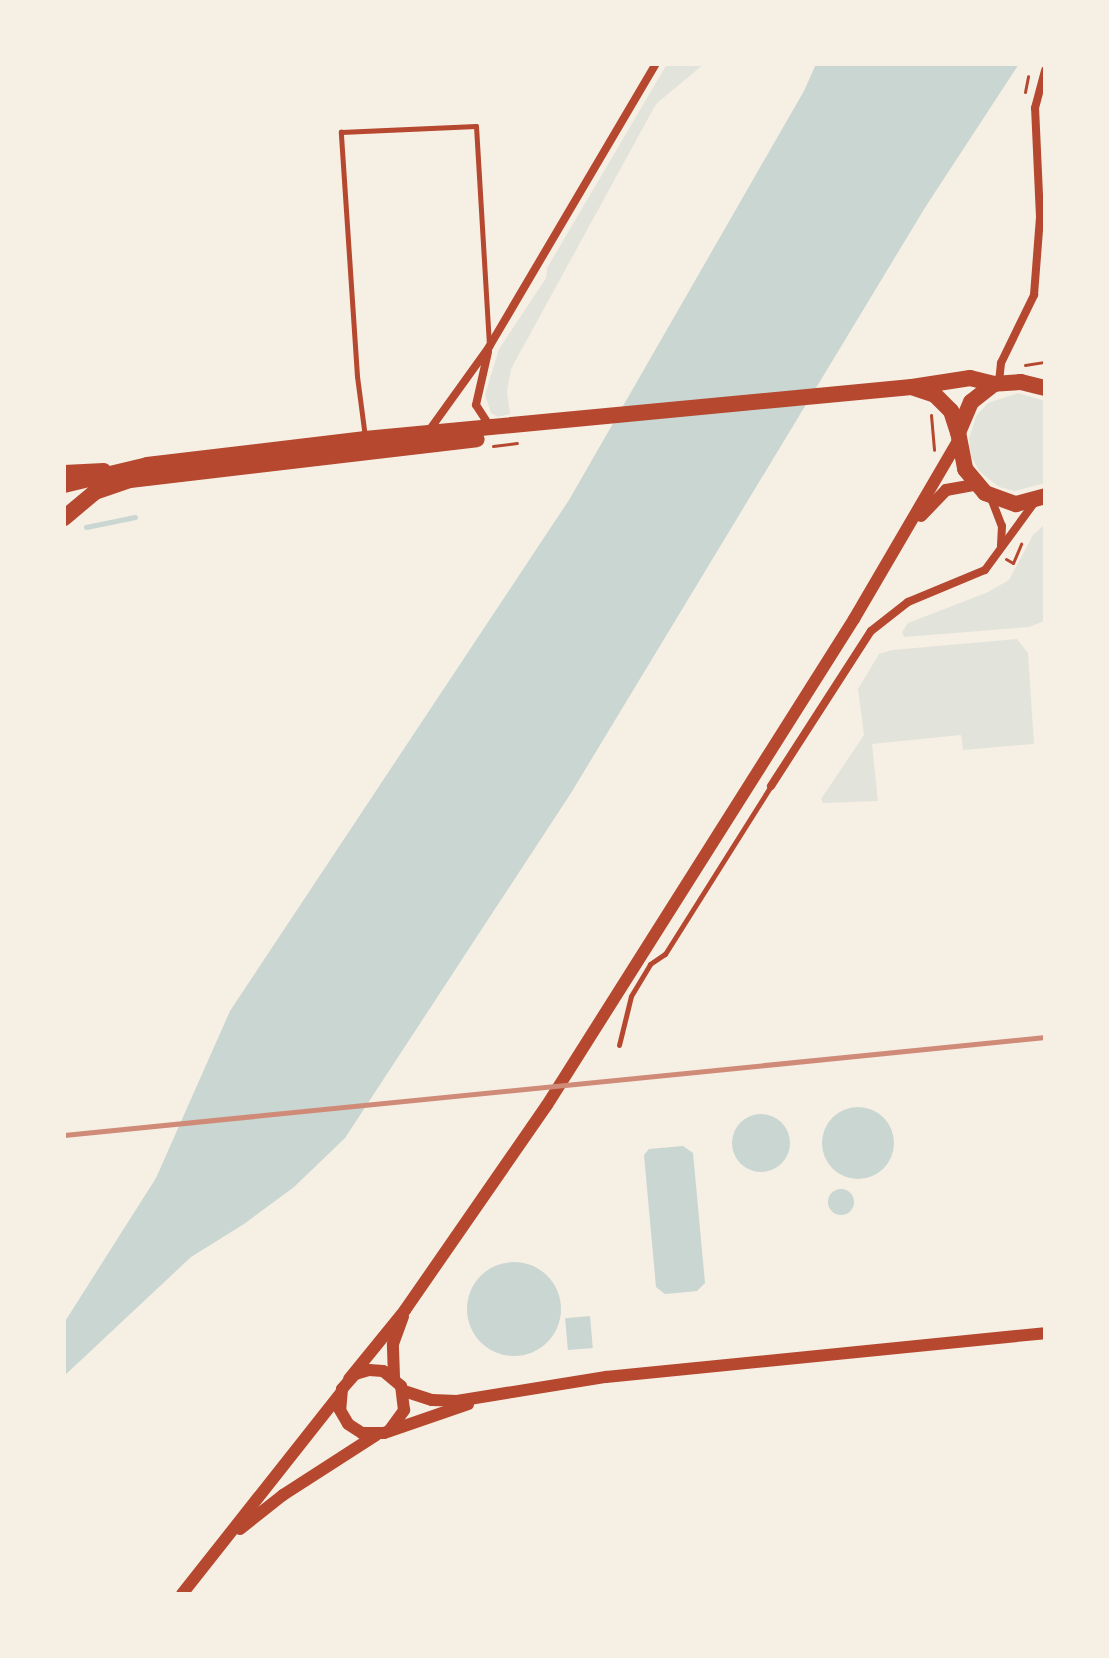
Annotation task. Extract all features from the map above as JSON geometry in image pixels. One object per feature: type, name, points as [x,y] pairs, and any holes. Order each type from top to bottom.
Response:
[{"type":"main road","points":[[933,395],[970,378],[997,383],[1021,382],[1045,388]]},
{"type":"main road","points":[[958,436],[971,402],[997,383]]},
{"type":"main road","points":[[64,472],[140,467],[365,439],[520,427],[912,387],[933,395],[951,411],[962,459],[975,485],[991,498],[1016,504],[1041,498]]},
{"type":"main road","points":[[64,518],[95,492],[130,480],[492,438],[520,427]]},
{"type":"main road","points":[[64,485],[140,467]]},
{"type":"street","points":[[428,433],[489,347],[656,64]]},
{"type":"street","points":[[997,383],[1001,363],[1034,295],[1040,217],[1035,108],[1045,70]]},
{"type":"street","points":[[489,347],[476,405],[481,418],[493,427]]},
{"type":"street","points":[[182,1594],[405,1310],[487,1195],[709,852],[903,536],[958,436]]},
{"type":"street","points":[[903,536],[940,494],[955,487],[975,485]]},
{"type":"street","points":[[991,498],[1002,526],[999,554]]},
{"type":"street","points":[[771,786],[877,625],[914,600],[985,570],[999,554],[1018,521],[1041,498]]},
{"type":"street","points":[[341,1393],[340,1410],[348,1424],[362,1433],[383,1432],[404,1410],[404,1391],[394,1377],[393,1344],[405,1310]]},
{"type":"street","points":[[404,1391],[441,1401],[606,1377],[1045,1333]]},
{"type":"street","points":[[349,1379],[369,1370],[394,1377]]},
{"type":"street","points":[[225,1541],[283,1495],[383,1432],[490,1396]]},
{"type":"lane","points":[[365,439],[355,361],[341,132],[476,126],[489,347]]},
{"type":"lane","points":[[619,1045],[622,1023],[637,985],[650,964],[665,954],[771,786]]},
{"type":"path","points":[[1022,106],[1030,72]]},
{"type":"path","points":[[1001,363],[1011,366],[1045,362]]},
{"type":"path","points":[[933,395],[933,458]]},
{"type":"shaded area","points":[[667,64],[704,64],[656,104],[511,369],[507,392],[510,414],[498,417],[491,413],[485,395],[499,349],[546,278],[547,268]]},
{"type":"shaded area","points":[[816,64],[1019,64],[926,206],[571,793],[345,1138],[294,1187],[244,1224],[191,1257],[64,1376],[64,1323],[156,1178],[230,1011],[569,500],[804,91]]},
{"type":"shaded area","points":[[1018,393],[1045,401],[1045,483],[1015,491],[999,487],[979,471],[971,456],[969,439],[976,416],[988,403]]},
{"type":"shaded area","points":[[1045,524],[1044,621],[1029,627],[904,637],[902,632],[908,623],[986,593],[1009,580],[1033,535]]},
{"type":"shaded area","points":[[1017,639],[1028,653],[1034,744],[963,750],[961,735],[872,744],[878,801],[823,803],[821,799],[864,735],[858,689],[879,654],[892,650]]},
{"type":"shaded area","points":[[865,1107],[884,1117],[892,1129],[892,1157],[884,1169],[872,1177],[851,1179],[832,1169],[824,1157],[822,1136],[832,1117],[844,1109]]},
{"type":"shaded area","points":[[761,1114],[772,1116],[781,1123],[788,1132],[788,1154],[781,1163],[772,1170],[761,1172],[750,1170],[741,1163],[734,1154],[732,1143],[734,1132],[741,1123],[750,1116]]},
{"type":"shaded area","points":[[683,1146],[693,1153],[705,1283],[697,1291],[665,1294],[656,1287],[644,1155],[649,1149]]},
{"type":"shaded area","points":[[841,1189],[850,1193],[854,1202],[850,1211],[841,1215],[832,1211],[828,1202],[832,1193]]},
{"type":"shaded area","points":[[514,1262],[532,1266],[547,1276],[557,1291],[561,1309],[557,1327],[547,1342],[532,1352],[514,1356],[496,1352],[481,1342],[471,1327],[467,1309],[471,1291],[481,1276],[496,1266]]},
{"type":"shaded area","points":[[590,1316],[593,1348],[568,1350],[565,1318]]},
{"type":"waterway","points":[[86,527],[135,517]]},
{"type":"railway","points":[[64,1135],[1045,1037]]}]
